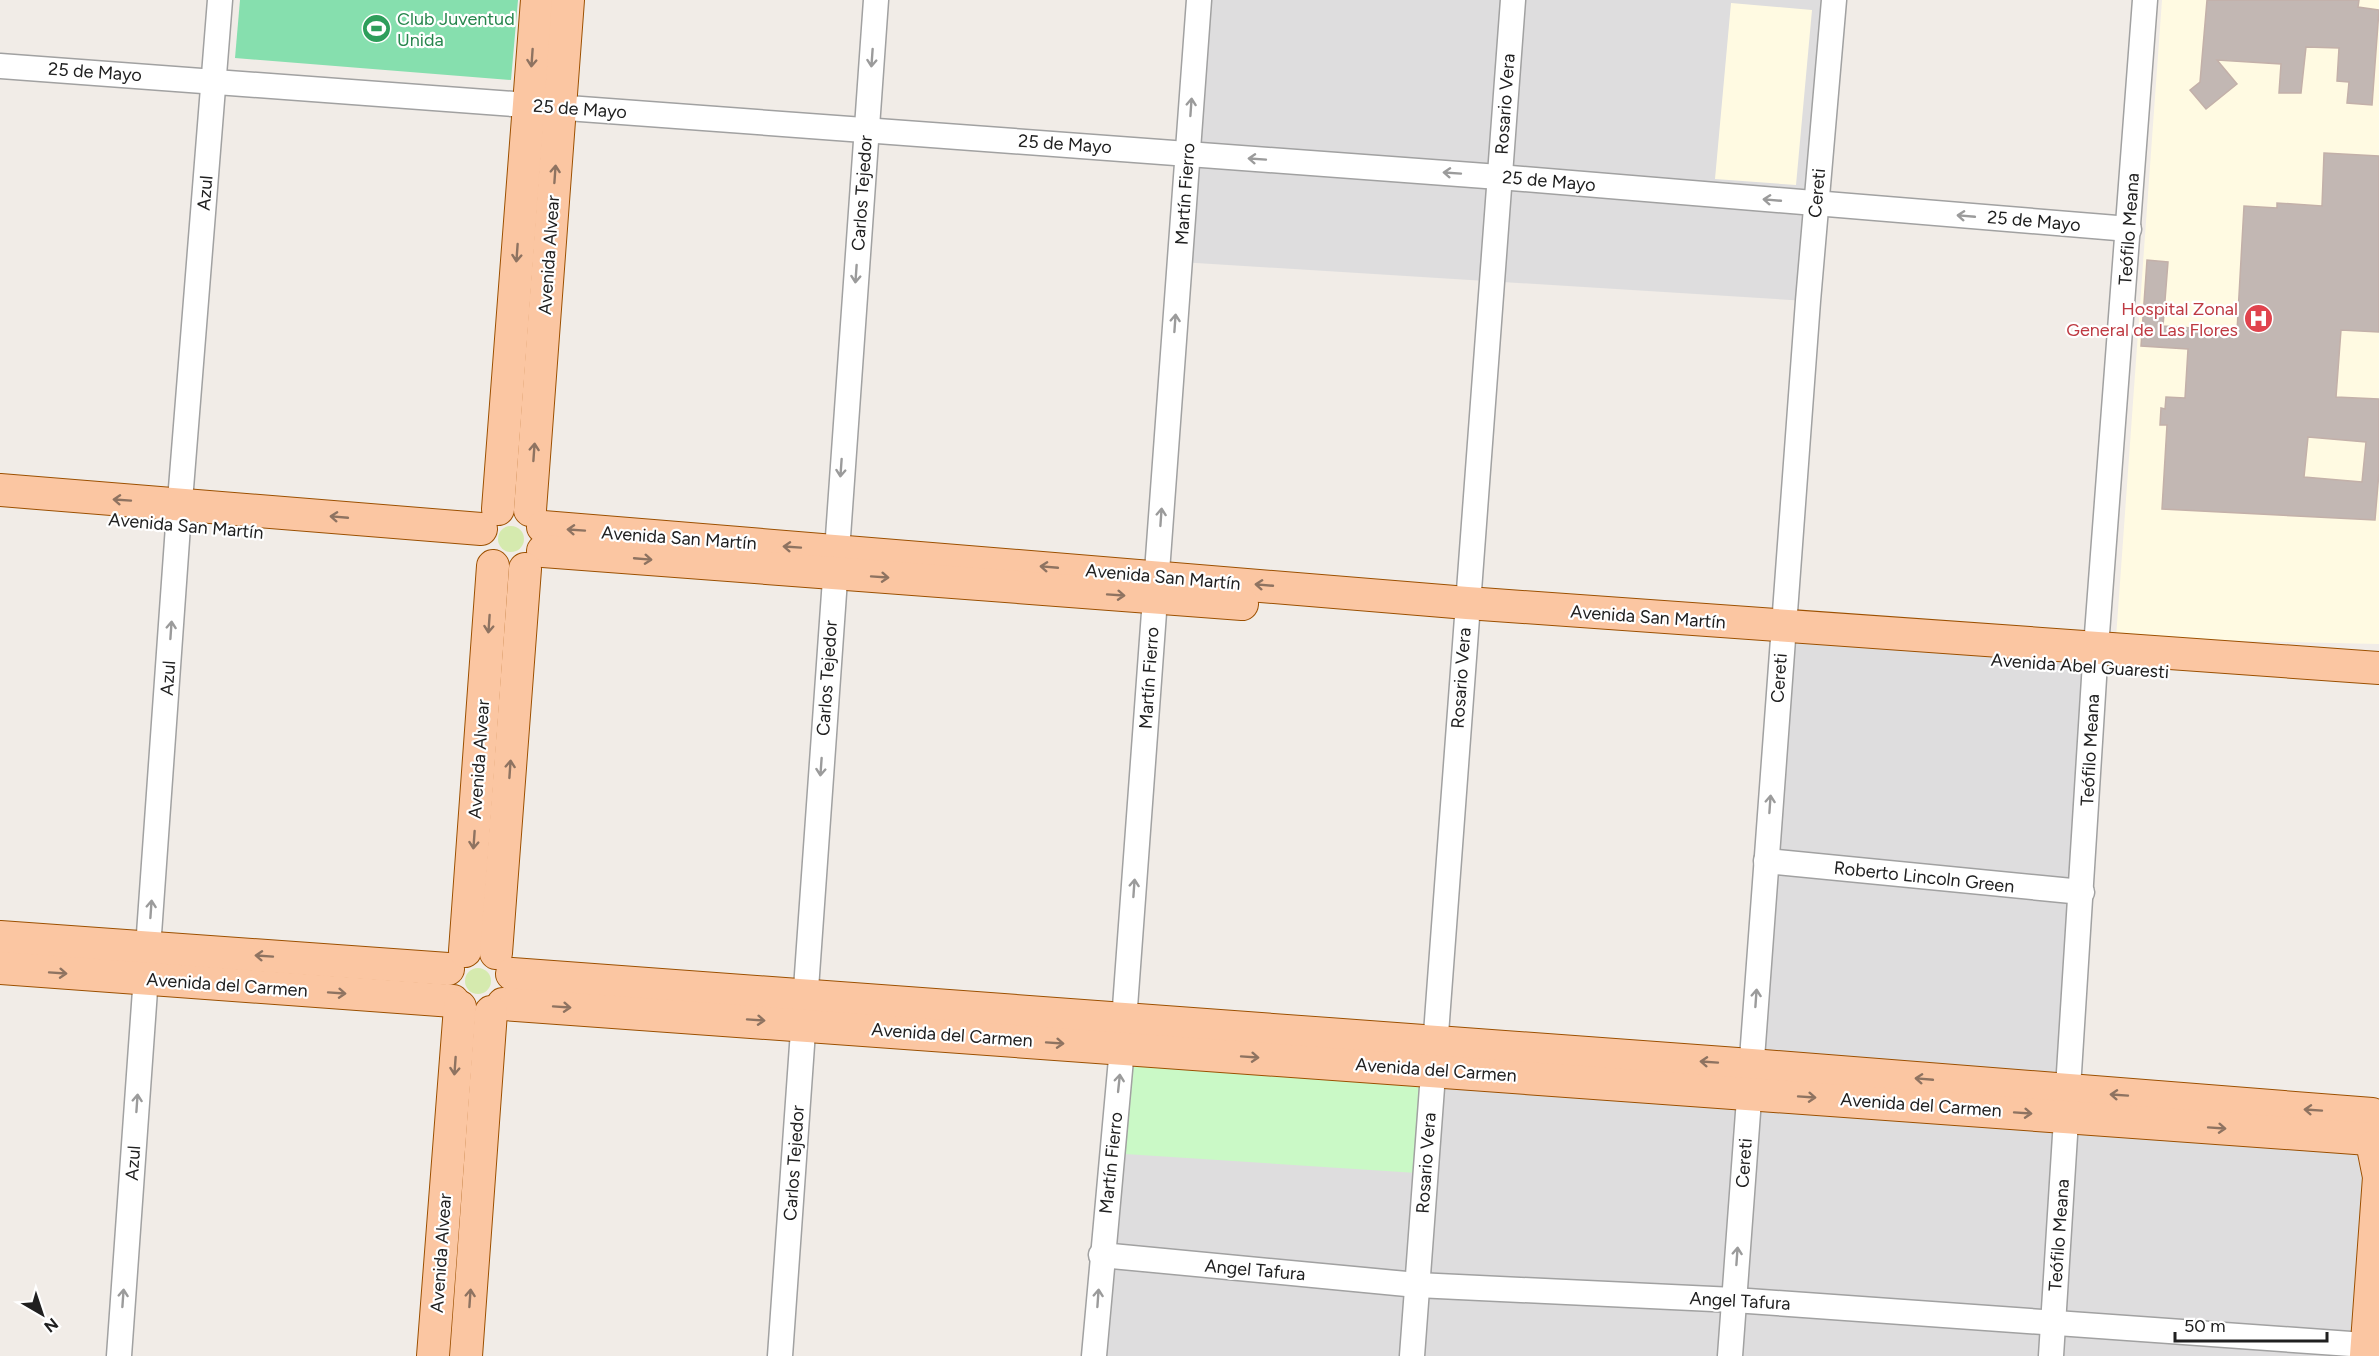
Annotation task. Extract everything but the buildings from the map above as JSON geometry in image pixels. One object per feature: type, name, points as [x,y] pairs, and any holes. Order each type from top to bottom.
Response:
[{"type":"main road","name":"Avenida Alvear","points":[[457,960],[488,538],[537,0]]},
{"type":"main road","name":"Avenida Alvear","points":[[504,963],[535,539],[568,0]]},
{"type":"main road","name":"Avenida San Martín","points":[[0,490],[179,515]]},
{"type":"main road","points":[[179,515],[488,538],[514,572],[535,539],[508,506],[488,538]]},
{"type":"main road","name":"Avenida San Martín","points":[[0,510],[179,515]]},
{"type":"main road","name":"Avenida San Martín","points":[[535,539],[1782,635]]},
{"type":"main road","name":"Avenida Abel Guaresti","points":[[1782,635],[2095,657],[2379,669]]},
{"type":"main road","name":"Avenida Abel Guaresti","points":[[2095,657],[2379,688]]},
{"type":"main road","name":"Avenida del Carmen","points":[[0,937],[148,948],[457,960]]},
{"type":"main road","points":[[486,949],[504,963],[512,985],[497,1008],[469,1012],[456,1004],[446,980],[457,960],[486,949]]},
{"type":"main road","name":"Avenida del Carmen","points":[[504,963],[804,1010]]},
{"type":"main road","name":"Avenida del Carmen","points":[[0,968],[456,1004]]},
{"type":"main road","name":"Avenida Alvear","points":[[433,1356],[456,1004]]},
{"type":"main road","name":"Avenida Alvear","points":[[466,1356],[497,1008]]},
{"type":"main road","name":"Avenida del Carmen","points":[[497,1008],[804,1010],[1750,1079],[2068,1104],[2374,1132]]},
{"type":"main road","points":[[2370,1349],[2379,1177],[2374,1132]]},
{"type":"street","name":"Azul","points":[[119,1356],[179,515],[220,0]]},
{"type":"street","name":"Carlos Tejedor","points":[[780,1356],[876,0]]},
{"type":"street","name":"Martín Fierro","points":[[1094,1356],[1101,1255],[1123,1034],[1199,0]]},
{"type":"street","name":"Rosario Vera","points":[[1412,1356],[1513,0]]},
{"type":"street","name":"Cereti","points":[[1730,1356],[1782,635],[1834,0]]},
{"type":"street","name":"Teófilo Meana","points":[[2051,1356],[2095,657],[2145,0]]},
{"type":"street","name":"25 de Mayo","points":[[0,66],[1188,153],[2129,229]]},
{"type":"street","name":"Roberto Lincoln Green","points":[[1766,861],[2082,892]]},
{"type":"street","name":"Angel Tafura","points":[[1101,1255],[1417,1285],[1734,1300],[2370,1349]]},
{"type":"shaded area","points":[[1199,0],[1834,0],[1808,301],[1180,262]]},
{"type":"shaded area","name":"Hospital Zonal General de Las Flores","points":[[2162,0],[2379,0],[2379,644],[2116,638]]},
{"type":"shaded area","points":[[1731,3],[1812,10],[1796,185],[1715,179]]},
{"type":"shaded area","points":[[1783,627],[2096,647],[2067,1116],[2373,1147],[2359,1356],[1096,1356],[1122,1048],[1748,1092]]},
{"type":"green space","name":"Club Juventud Unida","points":[[240,0],[518,0],[511,80],[235,58]]},
{"type":"green space","points":[[511,526],[521,529],[524,539],[521,549],[511,552],[501,549],[498,539],[501,529]]},
{"type":"green space","points":[[478,968],[487,972],[491,981],[487,990],[478,994],[469,990],[465,981],[469,972]]},
{"type":"green space","points":[[1131,1066],[1423,1085],[1417,1173],[1125,1154]]},
{"type":"place","name":"Club Juventud Unida","points":[[376,29]]},
{"type":"place","name":"Hospital Zonal General de Las Flores","points":[[2259,319]]}]
